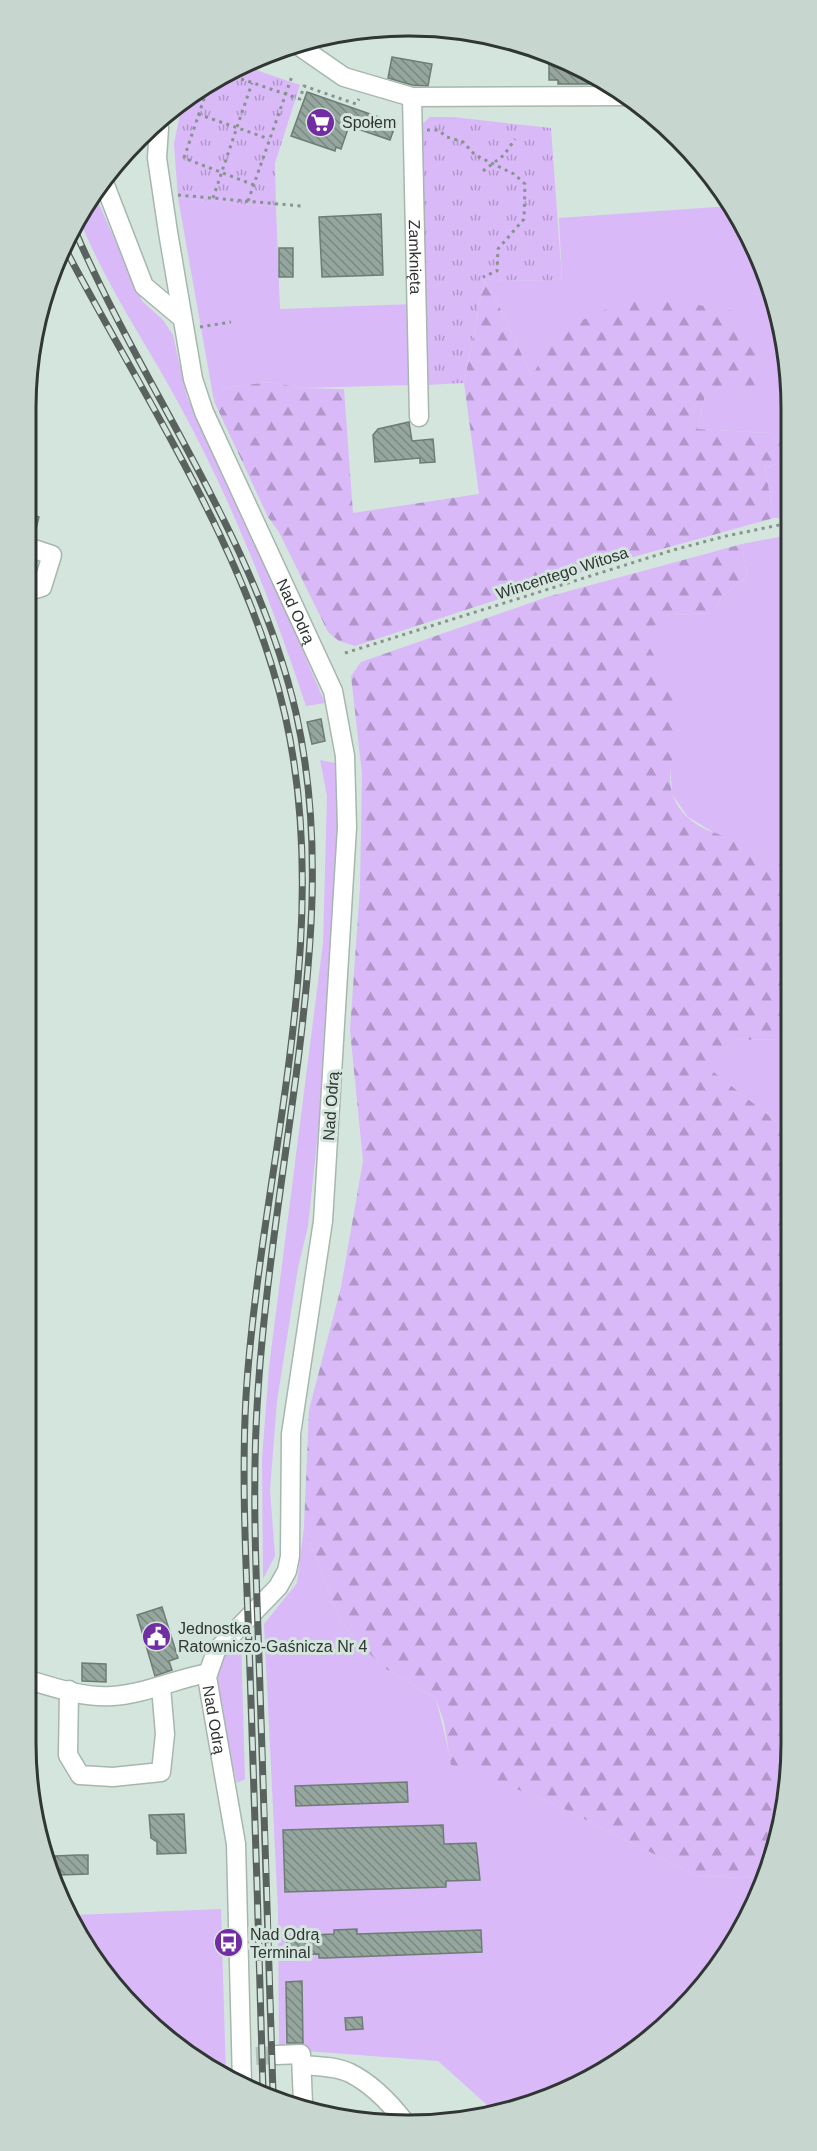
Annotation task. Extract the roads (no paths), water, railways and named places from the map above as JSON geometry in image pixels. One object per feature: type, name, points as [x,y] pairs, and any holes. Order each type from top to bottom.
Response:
[{"type":"street","points":[[306,51],[345,77],[368,86],[412,97],[611,96]]},
{"type":"street","name":"Zamknięta","points":[[412,97],[419,417]]},
{"type":"street","name":"Nad Odrą","points":[[158,133],[159,176],[188,323],[193,379],[204,412],[333,691],[341,723],[346,783],[340,952],[325,1202],[293,1408],[289,1470],[290,1556],[281,1583],[218,1647],[207,1673],[208,1690],[229,1792],[236,1844],[249,2056],[244,2077]]},
{"type":"street","points":[[107,190],[144,286],[188,323]]},
{"type":"street","points":[[36,550],[52,555],[42,587],[36,589]]},
{"type":"street","points":[[36,1682],[69,1690],[111,1696],[160,1688],[207,1673]]},
{"type":"street","points":[[69,1690],[68,1755],[80,1775],[113,1777],[161,1772],[165,1734],[160,1688]]},
{"type":"street","points":[[277,2055],[302,2054],[303,2099]]},
{"type":"street","points":[[302,2065],[349,2072],[391,2104],[399,2115]]},
{"type":"tunnel","points":[[256,2056],[277,2055]]},
{"type":"railway","points":[[78,237],[104,293],[227,527],[255,587],[278,649],[296,713],[310,804],[312,894],[307,985],[269,1273],[256,1428],[256,1578],[273,2089]]},
{"type":"railway","points":[[69,255],[191,478],[246,595],[268,654],[285,715],[299,799],[302,884],[299,969],[290,1055],[254,1312],[246,1396],[244,1465],[263,2086]]},
{"type":"place","name":"Społem","points":[[321,122]]},
{"type":"place","name":"Jednostka Ratowniczo-Gaśnicza Nr 4","points":[[157,1637]]},
{"type":"place","name":"Nad Odrą Terminal","points":[[229,1943]]}]
